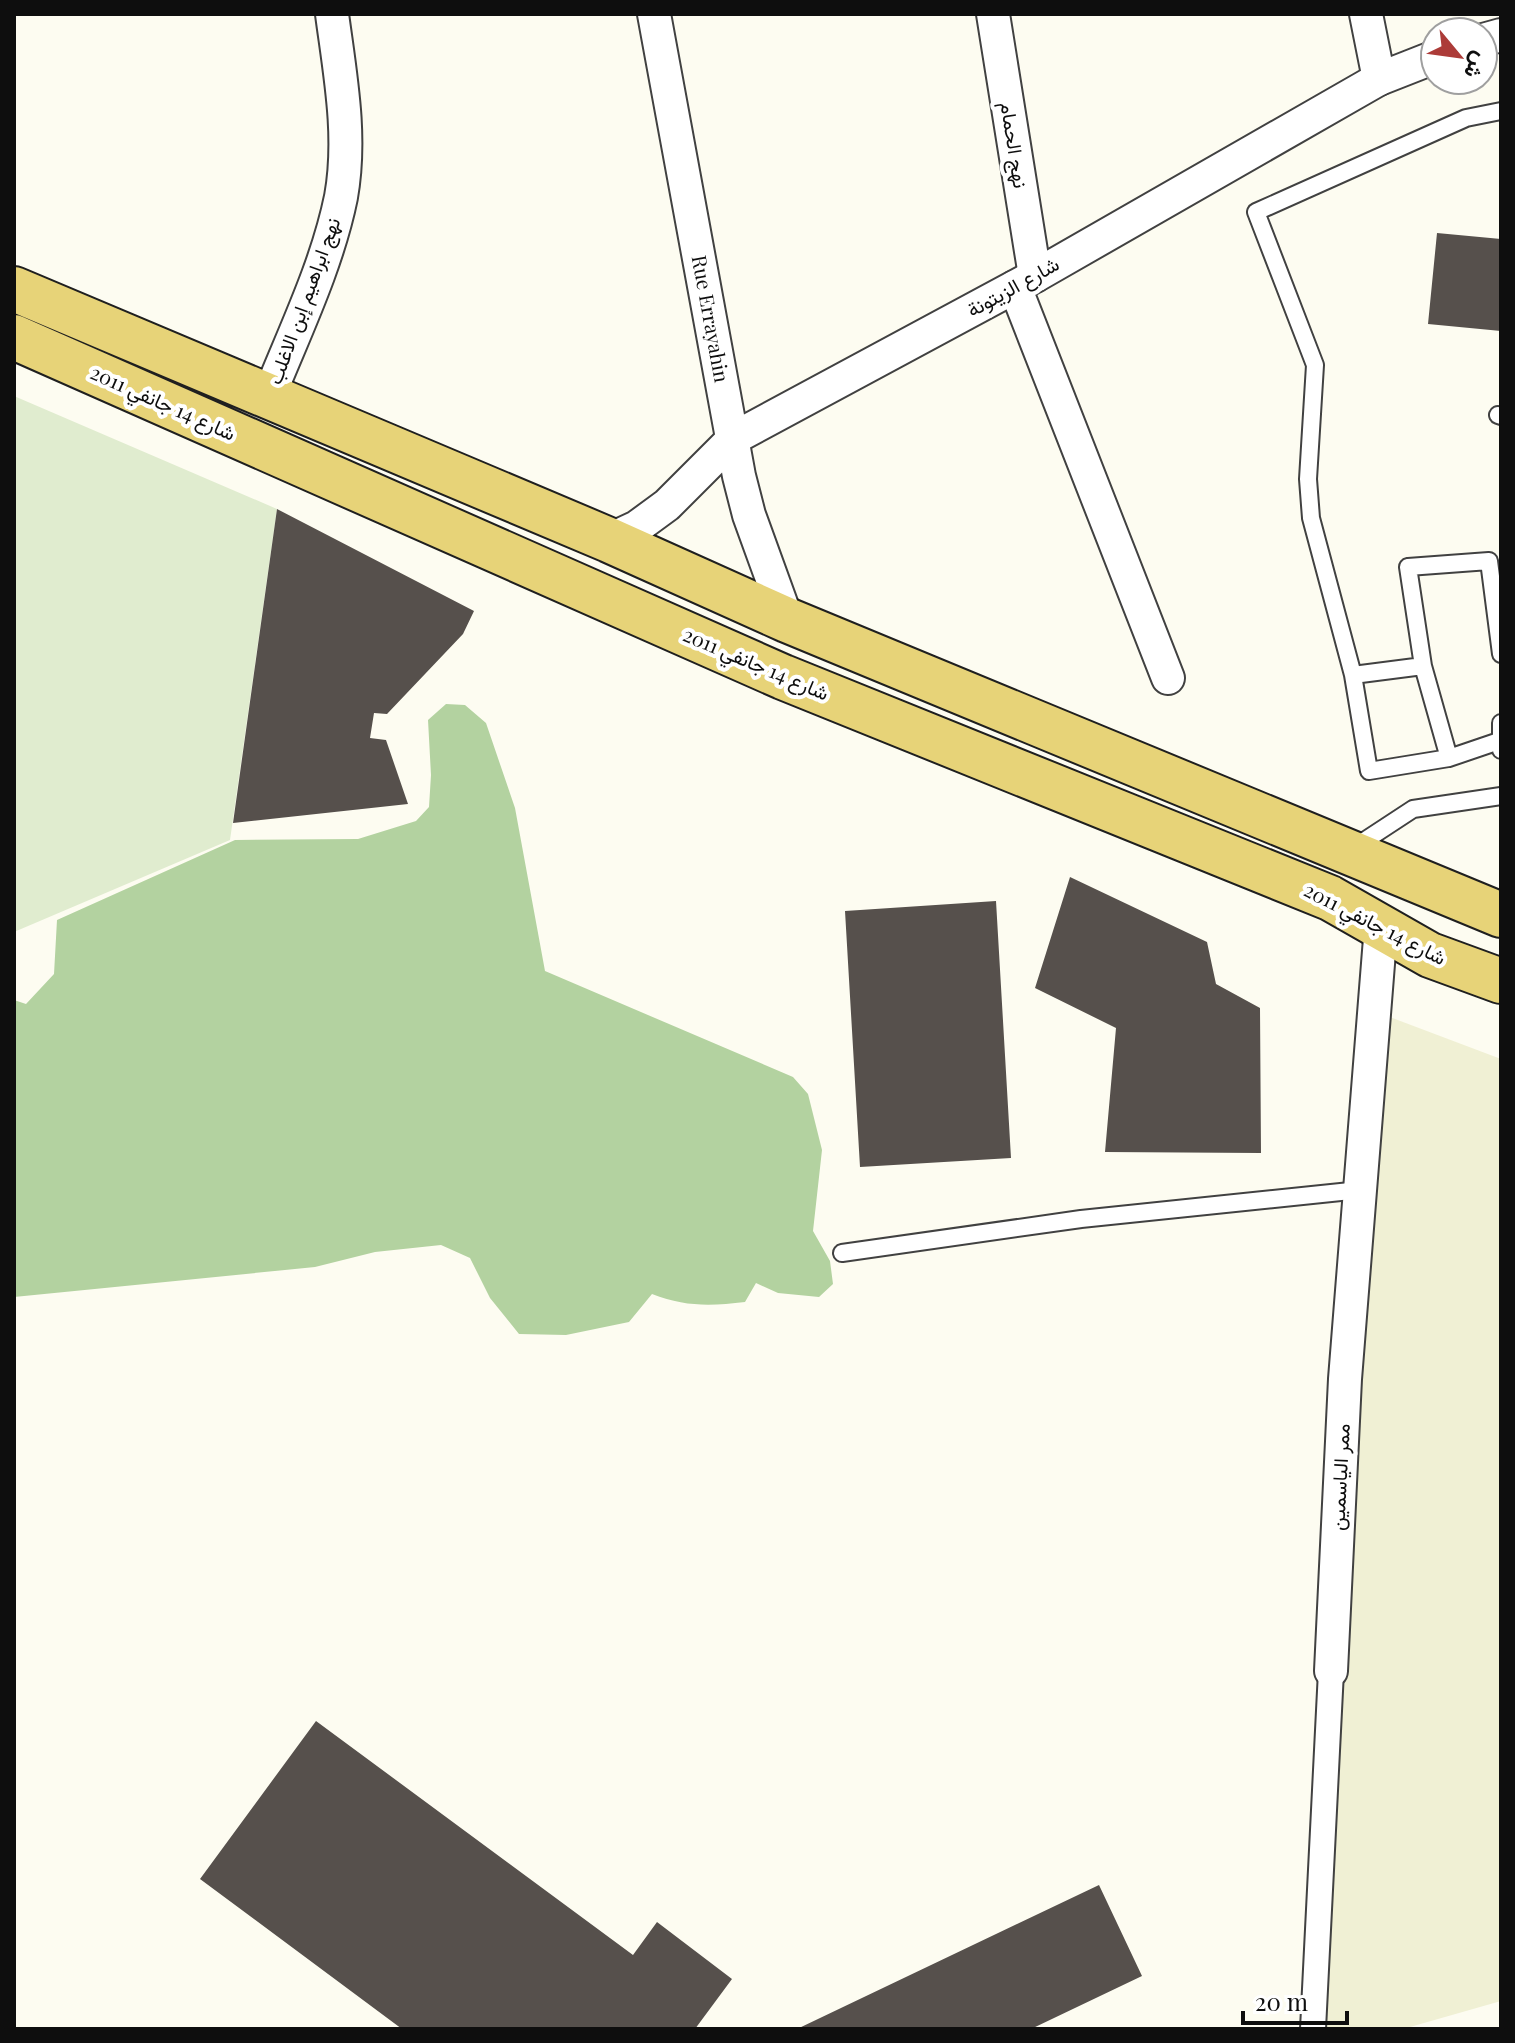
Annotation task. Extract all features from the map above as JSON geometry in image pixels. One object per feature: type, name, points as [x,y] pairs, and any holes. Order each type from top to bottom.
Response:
[{"type":"main road","points":[[14,289],[609,540],[787,620],[1351,850],[1501,915]]},
{"type":"main road","name":"شارع 14 جانفي 2011","points":[[14,337],[783,677],[1330,898],[1430,955],[1501,981]]},
{"type":"street","name":"نهج ابراهيم إبن الاغلب","points":[[268,398],[328,243],[341,196],[346,143],[332,14]]},
{"type":"street","name":"Rue Errayahin","points":[[654,14],[749,515],[787,620]]},
{"type":"street","name":"نهج الحمام","points":[[993,14],[1025,281],[1168,678]]},
{"type":"street","points":[[1366,14],[1379,79]]},
{"type":"street","name":"شارع الزيتونة","points":[[609,540],[637,527],[667,505],[734,438],[1025,281],[1379,79],[1419,63]]},
{"type":"street","name":"ممر الياسمين","points":[[1313,2029],[1345,1379],[1381,926]]},
{"type":"lane","points":[[1501,111],[1466,118],[1256,212],[1315,365],[1308,479],[1311,518],[1353,675],[1369,771],[1500,746],[1501,723]]},
{"type":"lane","points":[[1449,758],[1423,666],[1408,567],[1489,561],[1501,654]]},
{"type":"lane","points":[[1353,675],[1423,666]]},
{"type":"lane","points":[[1351,850],[1413,809],[1501,796]]},
{"type":"lane","points":[[842,1253],[1081,1219],[1360,1190]]},
{"type":"green space","points":[[14,396],[277,509],[230,840],[14,932]]},
{"type":"green space","points":[[446,704],[465,705],[486,723],[515,808],[545,971],[793,1077],[808,1094],[822,1150],[813,1231],[830,1261],[833,1284],[819,1297],[778,1293],[756,1283],[745,1302],[721,1304],[687,1303],[652,1294],[629,1322],[566,1335],[519,1334],[490,1298],[470,1258],[441,1245],[375,1252],[315,1267],[14,1297],[14,1000],[26,1004],[54,974],[57,920],[235,840],[358,839],[416,821],[429,807],[428,720]]},
{"type":"green space","points":[[1358,1005],[1501,1059],[1501,2001],[1403,2029],[1311,2029]]},
{"type":"building","points":[[1437,233],[1501,239],[1501,331],[1428,324]]},
{"type":"building","points":[[277,509],[474,611],[463,634],[387,714],[374,713],[370,738],[386,740],[408,804],[233,823]]},
{"type":"building","points":[[1070,877],[1207,942],[1216,984],[1260,1008],[1261,1153],[1105,1152],[1116,1028],[1035,988]]},
{"type":"building","points":[[996,901],[1011,1158],[860,1167],[845,911]]},
{"type":"building","points":[[316,1721],[633,1955],[657,1922],[732,1979],[695,2029],[402,2029],[200,1879]]},
{"type":"building","points":[[1099,1885],[1142,1976],[1031,2029],[797,2029]]}]
